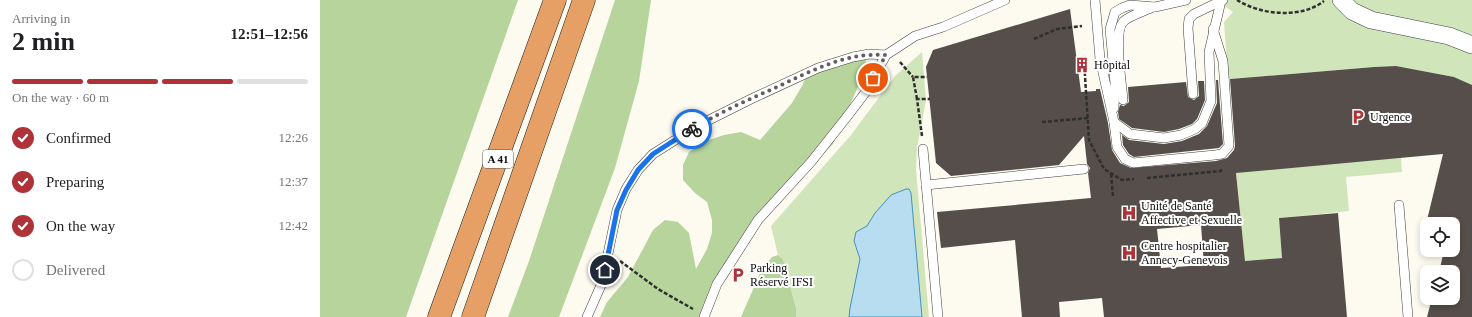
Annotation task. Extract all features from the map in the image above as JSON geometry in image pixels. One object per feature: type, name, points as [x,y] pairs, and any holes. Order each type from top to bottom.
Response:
[{"type":"highway","name":"A 41","points":[[440,317],[555,0]]},
{"type":"highway","name":"A 41","points":[[473,317],[584,0]]},
{"type":"street","points":[[1341,0],[1352,11],[1371,20],[1449,36],[1472,45]]},
{"type":"lane","points":[[704,316],[717,284],[758,220],[811,162],[846,118],[865,93],[886,55],[916,36],[943,27],[1005,0]]},
{"type":"lane","points":[[1095,0],[1100,59],[1114,122],[1117,147],[1125,159],[1133,163],[1222,154],[1229,146],[1223,61],[1213,29]]},
{"type":"lane","points":[[1123,100],[1118,38],[1120,27],[1127,19],[1155,7],[1186,0]]},
{"type":"lane","points":[[1114,122],[1130,134],[1164,138],[1181,135],[1195,129],[1202,123],[1211,101],[1209,52],[1213,29],[1222,1]]},
{"type":"lane","points":[[1193,94],[1188,28],[1189,19],[1194,14],[1222,1]]},
{"type":"lane","points":[[1114,122],[1115,83],[1110,29],[1115,12],[1130,5],[1155,7]]},
{"type":"lane","points":[[587,317],[602,283],[617,210],[626,190],[638,170],[653,154],[700,125],[751,98],[818,68],[853,57],[869,54],[886,55]]},
{"type":"lane","points":[[923,148],[938,317]]},
{"type":"lane","points":[[926,185],[1084,168]]},
{"type":"lane","points":[[1399,205],[1408,317]]},
{"type":"path","points":[[1237,0],[1262,10],[1278,13],[1308,10],[1318,6],[1325,0]]},
{"type":"path","points":[[1081,19],[1082,34]]},
{"type":"path","points":[[1034,39],[1057,29],[1082,26]]},
{"type":"path","points":[[1084,57],[1089,140],[1104,168],[1122,180],[1128,179]]},
{"type":"path","points":[[900,61],[913,77],[920,122]]},
{"type":"path","points":[[913,77],[927,77]]},
{"type":"path","points":[[917,99],[930,99]]},
{"type":"path","points":[[1042,122],[1088,118]]},
{"type":"path","points":[[1111,174],[1113,196]]},
{"type":"path","points":[[609,252],[658,289],[704,316]]},
{"type":"green space","points":[[320,0],[518,0],[406,317],[320,317]]},
{"type":"green space","points":[[615,0],[651,0],[639,81],[615,168],[559,317],[508,317],[529,261]]},
{"type":"green space","points":[[1216,0],[1472,0],[1472,85],[1454,77],[1396,66],[1228,79],[1224,22],[1233,12]]},
{"type":"green space","points":[[922,52],[926,100],[917,148],[916,170],[929,317],[796,317],[796,308],[783,259],[778,255],[771,226],[851,135],[895,76]]},
{"type":"green space","points":[[855,56],[866,60],[863,75],[833,144],[774,203],[750,230],[704,317],[600,317],[607,302],[628,277],[653,230],[665,220],[678,222],[689,233],[696,269],[707,249],[712,233],[712,220],[707,202],[695,193],[683,180],[683,165],[689,152],[703,142],[724,135],[741,132],[760,140],[792,103],[809,70],[827,60]]},
{"type":"green space","points":[[1401,157],[1402,172],[1346,177],[1349,211],[1279,218],[1282,258],[1245,261],[1236,172]]},
{"type":"green space","points":[[778,255],[783,259],[796,308],[796,317],[741,317],[761,271],[772,257]]},
{"type":"water","points":[[909,189],[911,193],[922,317],[849,317],[860,259],[854,241],[856,232],[867,226],[875,213],[891,195]]},
{"type":"building","points":[[1070,9],[1081,92],[1096,91],[1096,89],[1100,89],[1108,123],[1112,150],[1120,163],[1131,168],[1216,161],[1227,158],[1234,150],[1235,146],[1230,79],[1396,66],[1454,77],[1472,85],[1472,317],[1427,317],[1430,305],[1460,305],[1460,265],[1441,265],[1443,257],[1460,257],[1460,217],[1428,217],[1443,154],[1236,173],[1245,261],[1282,258],[1279,218],[1338,213],[1347,317],[1104,317],[1102,298],[1059,302],[1060,317],[1022,317],[1015,240],[941,248],[937,212],[1091,198],[1088,173],[1090,168],[1087,164],[1084,136],[1059,165],[951,176],[936,163],[926,67],[933,50]],"holes":[[[1201,225],[1204,265],[1161,268],[1157,229]]]},
{"type":"building","points":[[1216,80],[1218,80],[1223,144],[1219,148],[1134,157],[1129,154],[1123,145],[1122,135],[1129,140],[1164,144],[1182,141],[1199,134],[1207,126],[1217,103]]},
{"type":"building","points":[[1198,81],[1204,81],[1205,100],[1197,119],[1192,124],[1179,129],[1164,132],[1132,128],[1119,119],[1118,112],[1120,105],[1124,106],[1129,102],[1128,87],[1186,82],[1188,97],[1194,100],[1199,96]]},
{"type":"way so far","points":[[692,129],[751,98],[818,68],[853,57],[869,54],[886,55],[873,78]]},
{"type":"place","name":"Hôpital","points":[[1082,65]]},
{"type":"place","name":"Urgence","points":[[1358,117]]},
{"type":"place","name":"Unité de Santé Affective et Sexuelle","points":[[1129,213]]},
{"type":"place","name":"Centre hospitalier Annecy-Genevois","points":[[1129,253]]},
{"type":"place","name":"Parking Réservé IFSI","points":[[738,275]]},
{"type":"route","points":[[605,270],[617,210],[626,190],[638,170],[653,154],[692,129]]}]
